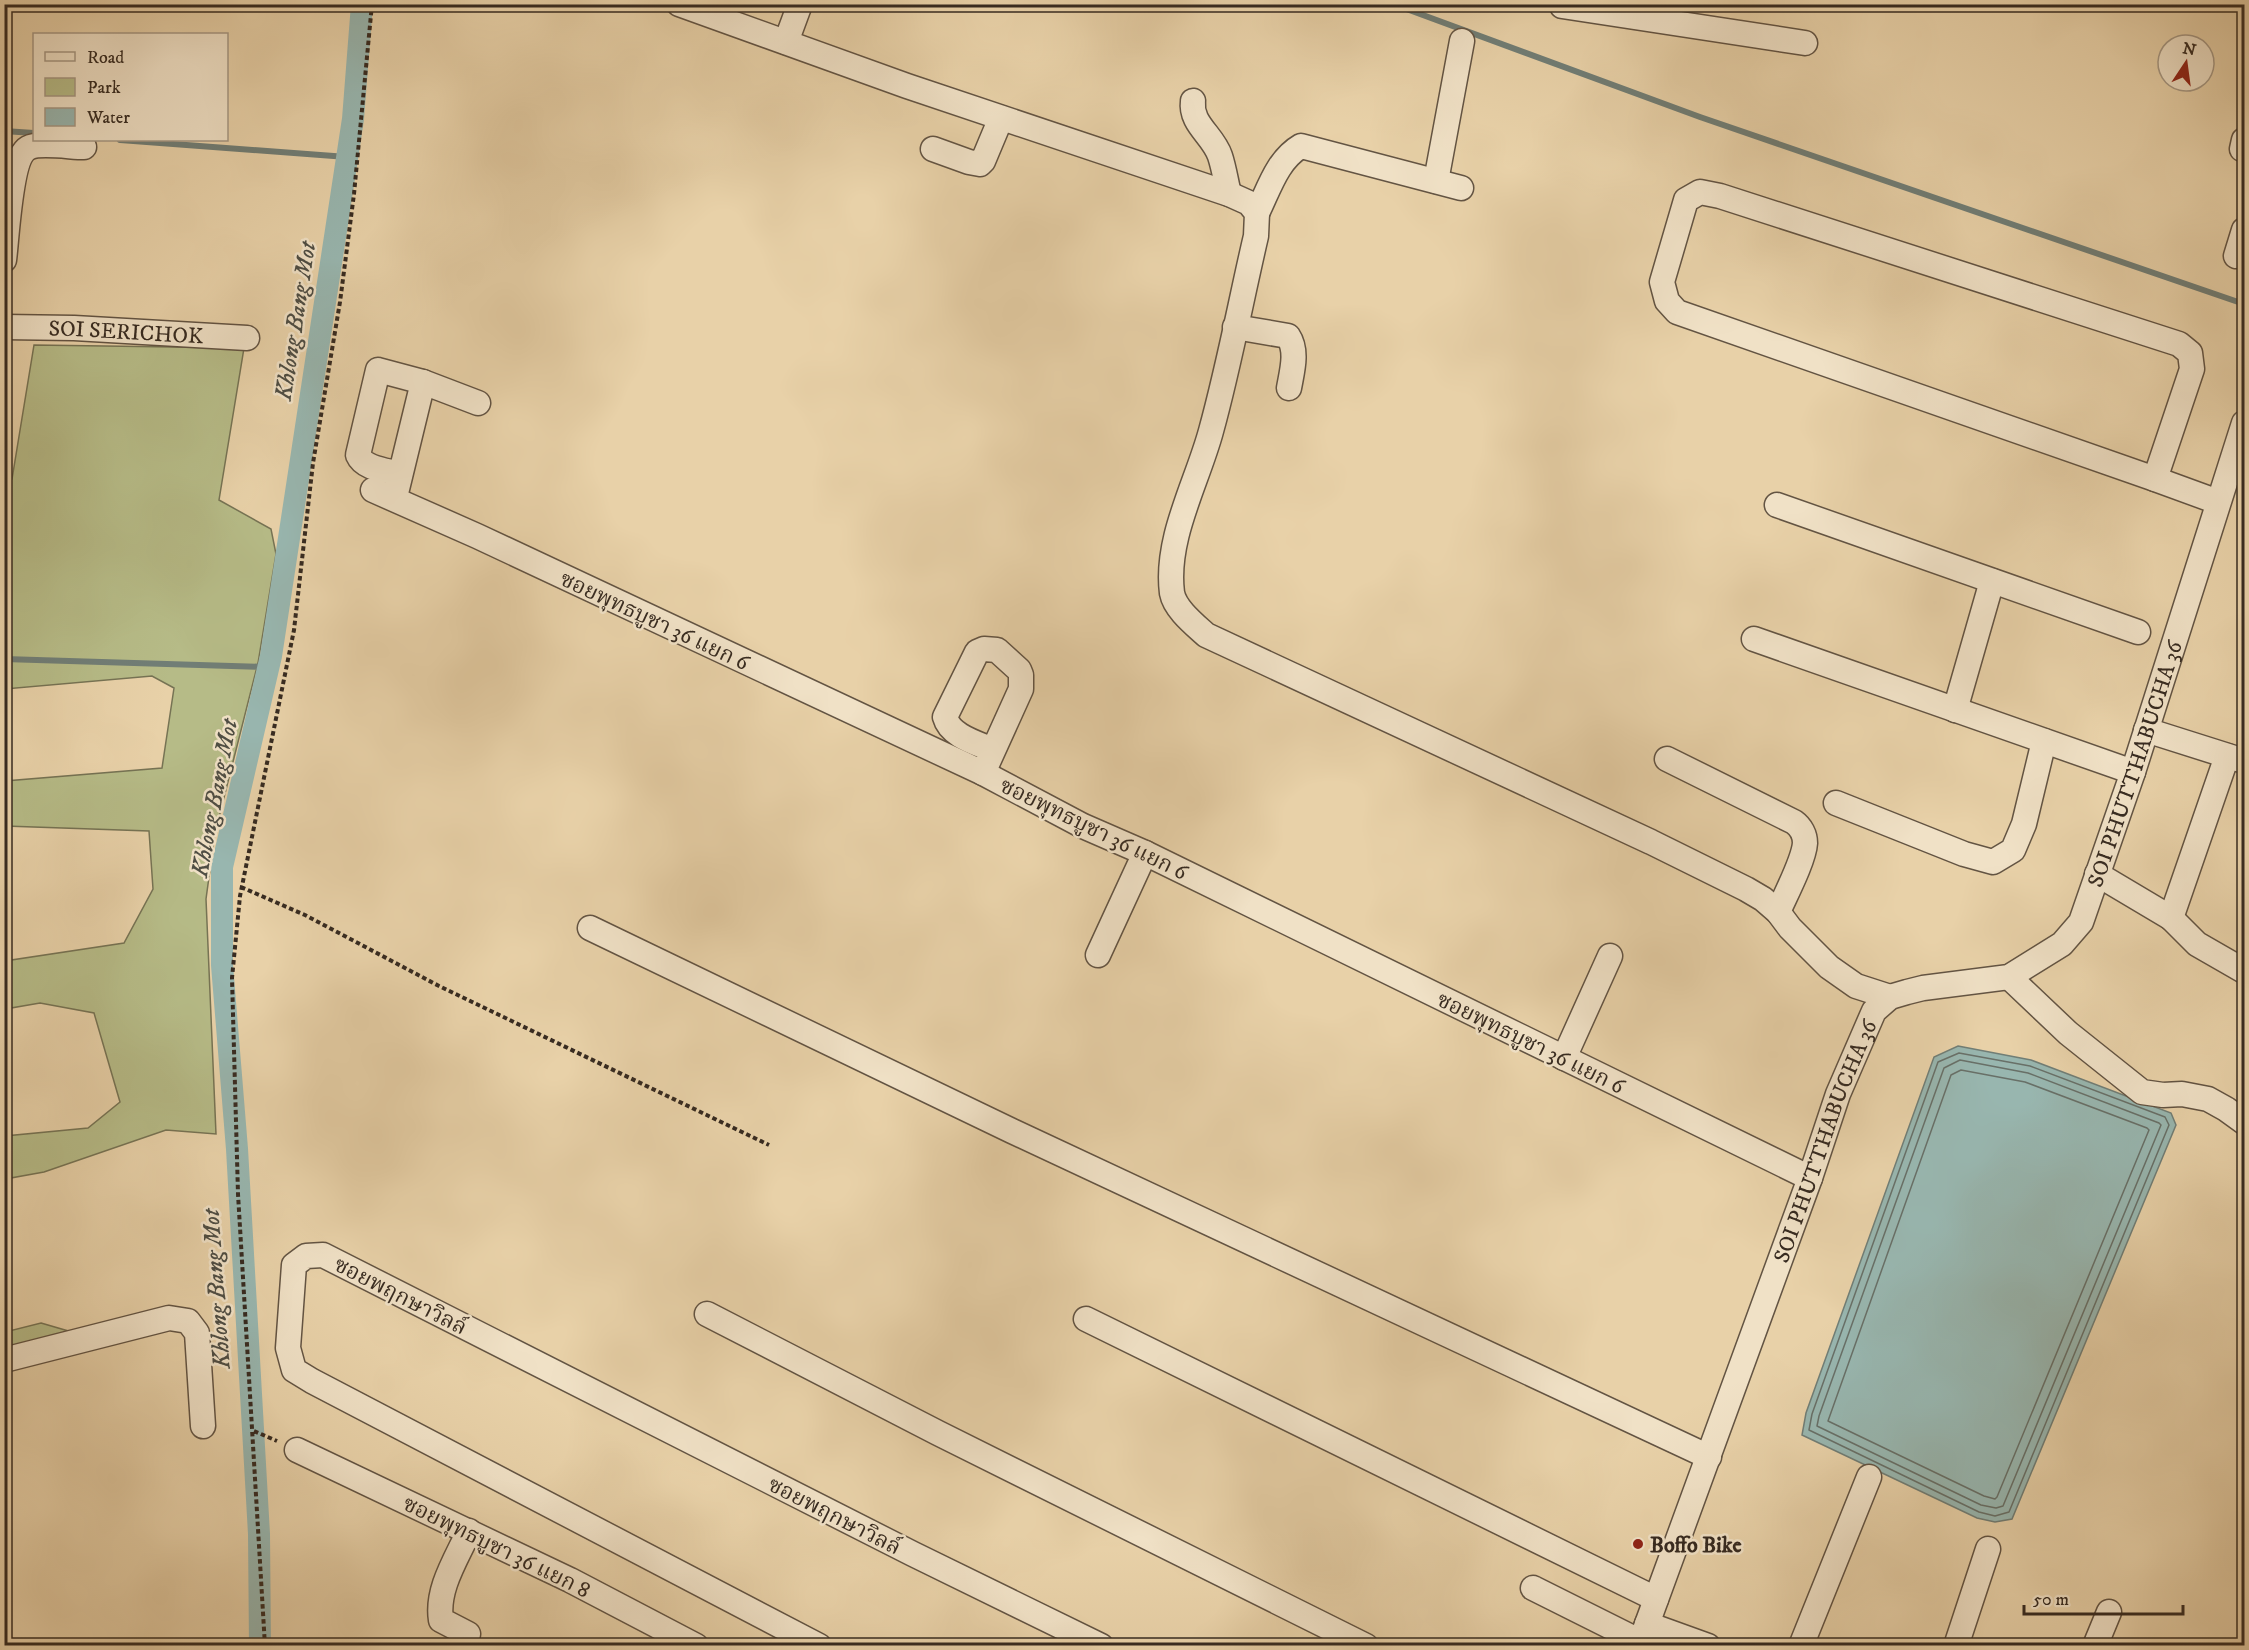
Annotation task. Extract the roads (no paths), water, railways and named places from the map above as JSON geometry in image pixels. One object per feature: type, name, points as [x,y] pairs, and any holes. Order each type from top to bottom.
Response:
[{"type":"street","points":[[679,4],[1229,194],[1249,203],[1257,213]]},
{"type":"street","points":[[786,42],[800,4]]},
{"type":"street","points":[[1561,10],[1805,43]]},
{"type":"street","points":[[1436,181],[1462,41]]},
{"type":"street","points":[[1193,101],[1193,115],[1197,123],[1212,138],[1220,155],[1229,194]]},
{"type":"street","points":[[933,149],[980,164],[1001,117]]},
{"type":"street","points":[[4,260],[14,176],[23,152],[29,147],[39,146],[84,147]]},
{"type":"street","points":[[1461,188],[1301,146],[1292,152],[1279,167],[1257,213],[1256,236],[1211,431],[1175,542],[1171,575],[1173,597],[1187,618],[1206,635],[1651,842],[1746,889],[1763,899],[1778,912],[1790,928],[1829,967],[1856,986],[1890,997]]},
{"type":"street","points":[[2155,480],[2192,369],[2190,353],[2179,344],[1720,196],[1700,192],[1686,200],[1662,282],[1667,302],[1677,312],[2155,480],[2218,502]]},
{"type":"street","points":[[2236,256],[2244,230]]},
{"type":"street","name":"SOI SERICHOK","points":[[4,327],[74,328],[248,338]]},
{"type":"street","points":[[1235,327],[1288,336],[1293,344],[1289,388]]},
{"type":"street","points":[[423,382],[400,474],[368,465],[361,460],[358,455],[378,370],[423,382],[478,403]]},
{"type":"street","name":"SOI PHUTTHABUCHA 36","points":[[1642,1637],[1810,1178],[1838,1094],[1874,1011],[1890,997],[1923,988],[2009,977],[2062,944],[2080,922],[2133,772],[2244,424]]},
{"type":"street","name":"ซอยพุทธบูชา 36 แยก 6","points":[[400,474],[384,495],[477,536],[983,773],[1083,826],[1145,853],[1810,1178]]},
{"type":"street","points":[[1777,506],[2138,632]]},
{"type":"street","points":[[1955,710],[1992,581]]},
{"type":"street","points":[[1754,639],[2133,772]]},
{"type":"street","points":[[2146,730],[2236,758],[2171,918]]},
{"type":"street","points":[[1836,803],[1964,854],[1992,862],[2013,850],[2024,824],[2044,741]]},
{"type":"street","points":[[983,773],[993,750]]},
{"type":"street","points":[[1667,759],[1794,822],[1800,828],[1804,841],[1803,852],[1778,912]]},
{"type":"street","points":[[1098,955],[1145,853]]},
{"type":"street","points":[[2097,874],[2171,918],[2197,944],[2244,971]]},
{"type":"street","points":[[590,928],[1022,1136],[1709,1457]]},
{"type":"street","points":[[1564,1058],[1610,956]]},
{"type":"street","points":[[2009,977],[2068,1033],[2142,1092],[2163,1095],[2182,1094],[2208,1099],[2226,1108],[2244,1122]]},
{"type":"street","name":"ซอยพฤกษาวิลล์","points":[[819,1646],[294,1370],[288,1348],[294,1265],[306,1256],[322,1255],[913,1554],[1101,1646]]},
{"type":"street","points":[[707,1314],[938,1433],[1366,1646]]},
{"type":"street","points":[[4,1360],[169,1318],[188,1321],[196,1333],[203,1426]]},
{"type":"street","points":[[1086,1319],[1656,1599]]},
{"type":"street","name":"ซอยพุทธบูชา 36 แยก 8","points":[[297,1450],[470,1531],[696,1646]]},
{"type":"street","points":[[1801,1646],[1869,1478]]},
{"type":"street","points":[[468,1634],[441,1620],[439,1609],[442,1592],[470,1531]]},
{"type":"street","points":[[1956,1646],[1988,1549]]},
{"type":"street","points":[[1533,1588],[1642,1637],[1708,1646]]},
{"type":"street","points":[[2095,1646],[2109,1612]]},
{"type":"water","points":[[1958,1046],[2031,1060],[2171,1113],[2176,1125],[2012,1519],[1995,1522],[1977,1518],[1802,1435],[1806,1413],[1934,1057]]},
{"type":"waterway","name":"Khlong Bang Mot","points":[[260,1646],[259,1534],[237,1149],[222,965],[222,867],[271,656],[353,119],[362,4]]},
{"type":"waterway","points":[[1393,4],[1700,117],[2244,304]]},
{"type":"waterway","points":[[4,131],[33,133]]},
{"type":"waterway","points":[[133,141],[347,157]]},
{"type":"waterway","points":[[4,659],[268,667]]},
{"type":"place","name":"Boffo Bike","points":[[1638,1544]]}]
